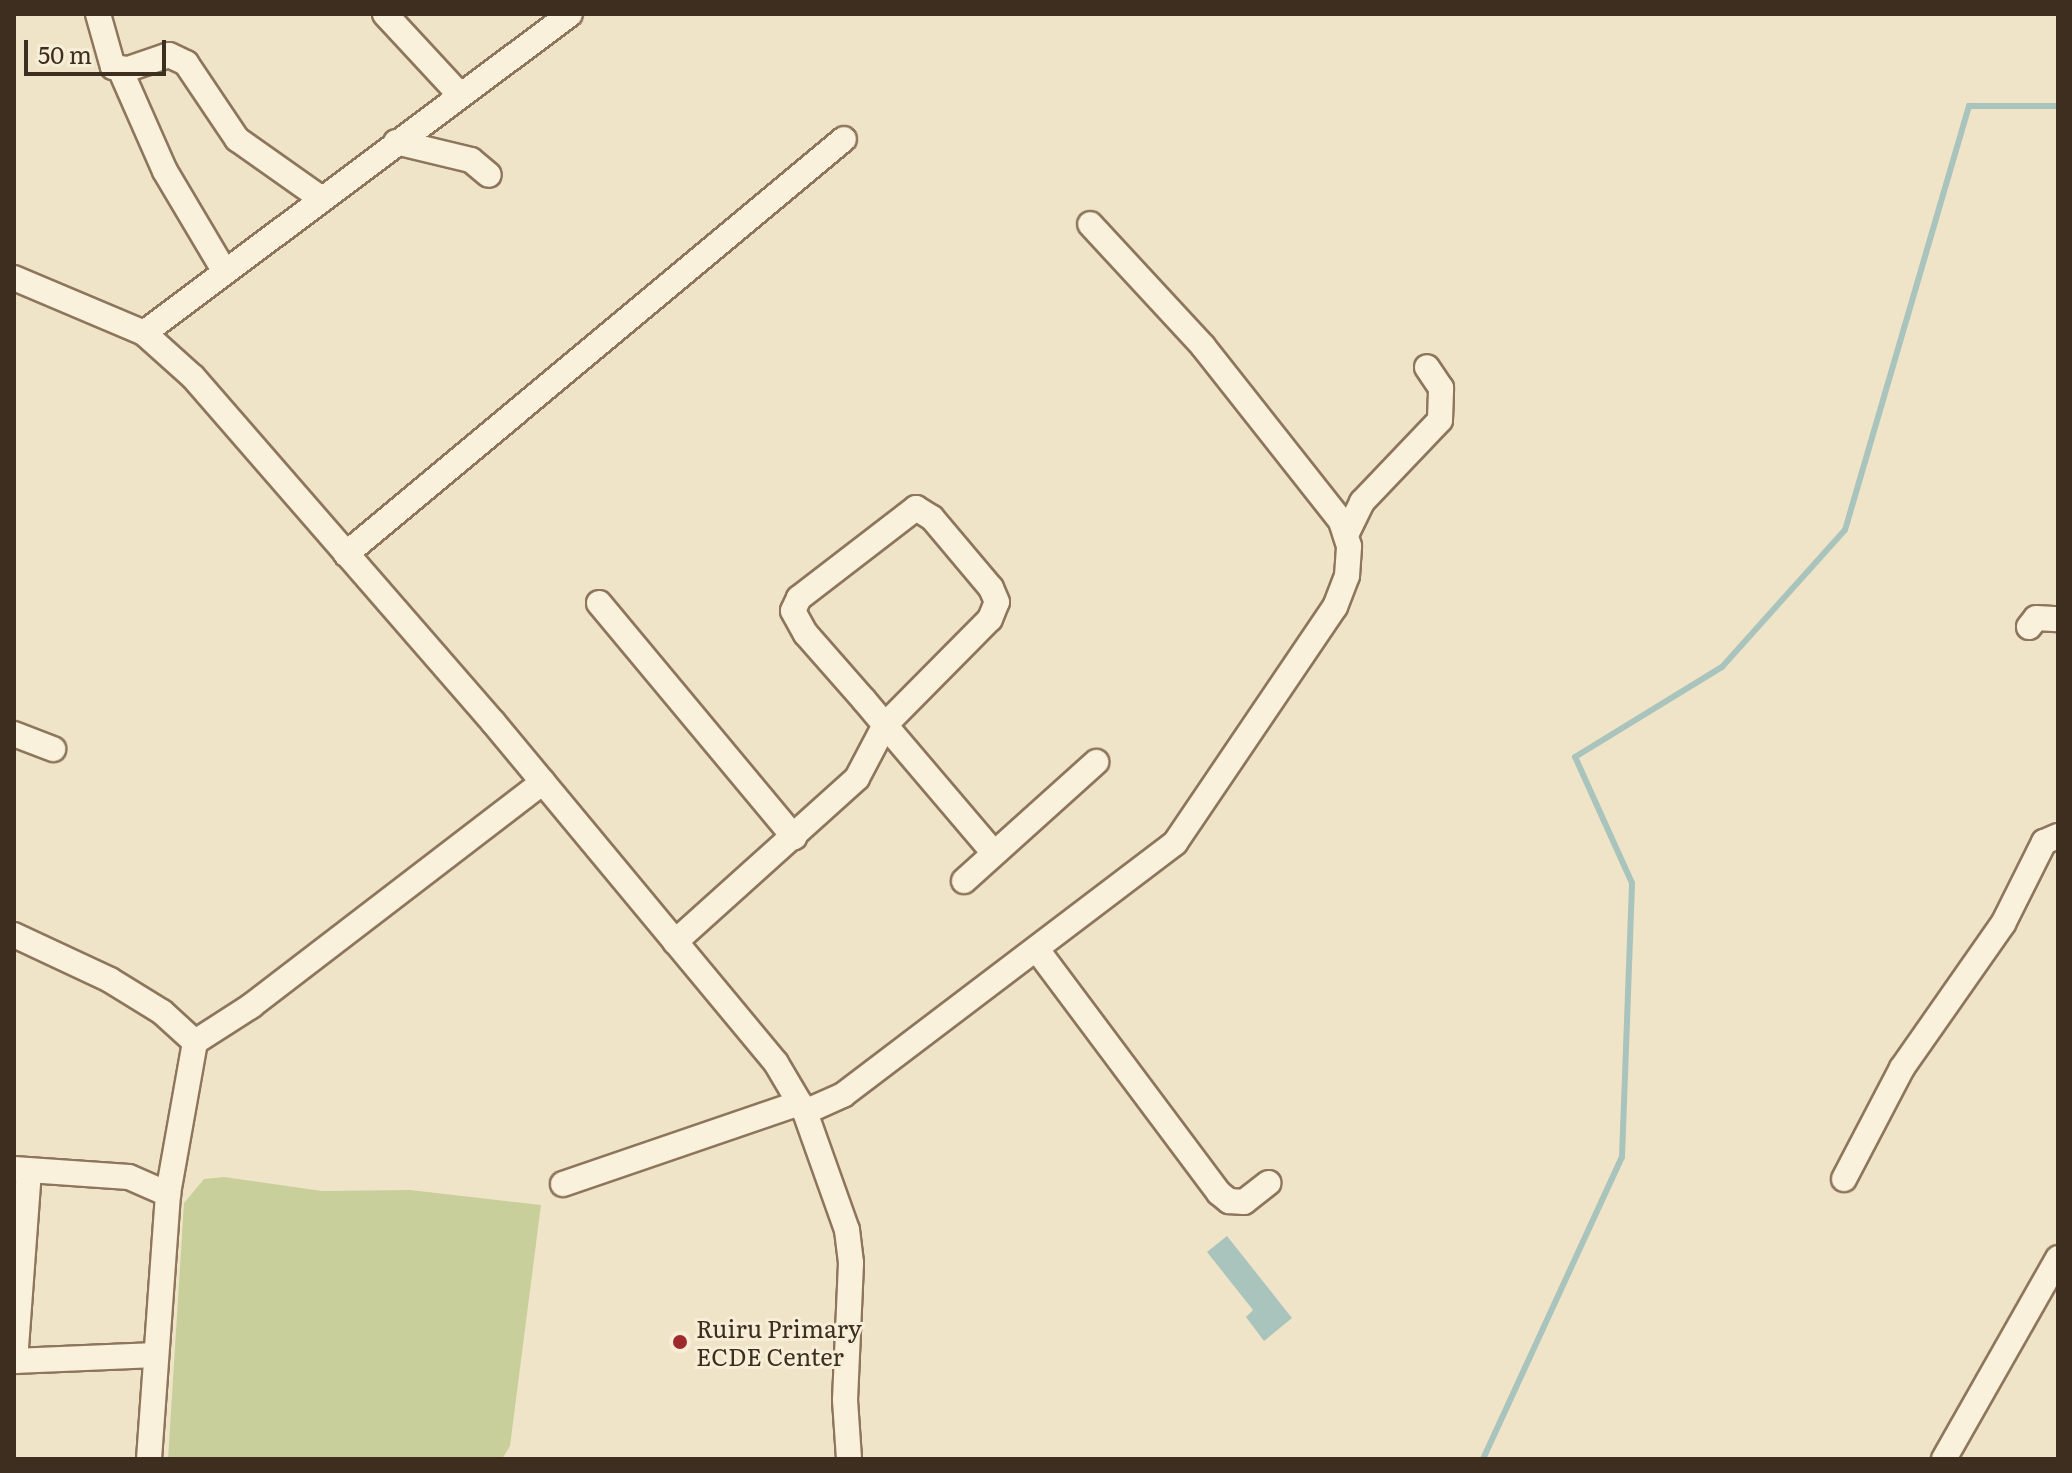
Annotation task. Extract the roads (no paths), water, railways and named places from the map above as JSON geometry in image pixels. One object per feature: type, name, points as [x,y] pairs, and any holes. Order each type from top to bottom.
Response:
[{"type":"street","points":[[98,14],[108,61],[120,69],[165,171],[225,272]]},
{"type":"street","points":[[385,14],[460,95]]},
{"type":"street","points":[[144,333],[570,14]]},
{"type":"street","points":[[120,69],[169,55],[186,63],[237,139],[322,199]]},
{"type":"street","points":[[346,554],[844,139]]},
{"type":"street","points":[[396,142],[471,160],[489,175]]},
{"type":"street","points":[[1090,224],[1231,380],[1295,458],[1346,535]]},
{"type":"street","points":[[14,278],[144,333],[193,377],[543,782],[776,1063],[802,1108],[836,1191],[851,1263],[845,1400],[849,1459]]},
{"type":"street","points":[[563,1184],[843,1095],[1038,951],[1175,843],[1335,607],[1347,576],[1346,535],[1362,502],[1440,420],[1441,388],[1427,367]]},
{"type":"street","points":[[675,942],[857,778],[885,725],[990,619],[997,602],[991,588],[932,518],[916,508],[799,598],[793,611],[801,627],[885,725],[994,853]]},
{"type":"street","points":[[599,603],[794,837]]},
{"type":"street","points":[[2029,627],[2036,618],[2058,619]]},
{"type":"street","points":[[14,734],[53,749]]},
{"type":"street","points":[[964,881],[1096,762]]},
{"type":"street","points":[[149,1459],[168,1194],[195,1042],[251,1006],[543,782]]},
{"type":"street","points":[[1844,1179],[1902,1068],[2003,924],[2044,842],[2058,836]]},
{"type":"street","points":[[14,935],[110,980],[162,1012],[195,1042]]},
{"type":"street","points":[[1038,951],[1219,1193],[1229,1201],[1244,1202],[1268,1183]]},
{"type":"street","points":[[156,1355],[15,1361],[21,1170],[129,1177],[168,1194]]},
{"type":"street","points":[[1944,1459],[2058,1258]]},
{"type":"water","points":[[1227,1236],[1292,1318],[1264,1341],[1246,1317],[1253,1310],[1207,1252]]},
{"type":"waterway","points":[[1483,1459],[1622,1157],[1632,883],[1575,757],[1722,667],[1845,530],[1969,106],[2058,106]]},
{"type":"place","name":"Ruiru Primary ECDE Center","points":[[680,1342]]}]
